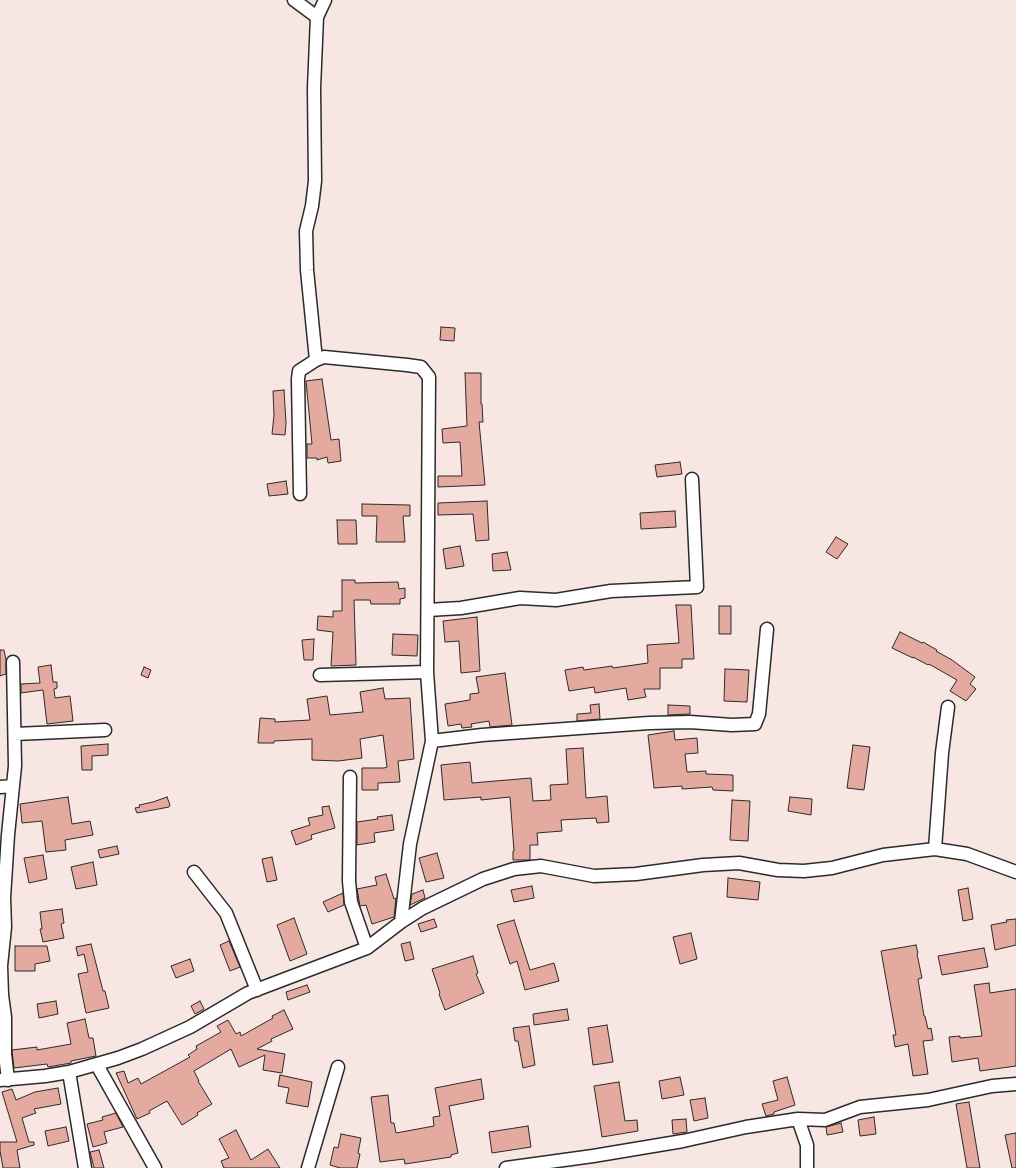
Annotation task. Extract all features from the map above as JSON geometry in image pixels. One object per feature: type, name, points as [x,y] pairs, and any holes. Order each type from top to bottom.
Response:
[{"type":"street","points":[[294,0],[317,17]]},
{"type":"street","points":[[316,360],[307,270],[306,231],[312,206],[315,181],[314,88],[317,17],[325,0]]},
{"type":"street","points":[[300,494],[299,371],[316,360],[324,357],[421,367],[429,377],[427,672],[432,740],[410,844],[401,922]]},
{"type":"street","points":[[428,610],[461,608],[520,598],[556,600],[611,592],[697,587],[692,479]]},
{"type":"street","points":[[432,740],[649,723],[690,722],[732,725],[755,724],[759,714],[767,629]]},
{"type":"street","points":[[13,662],[15,766],[8,835],[4,898],[5,927],[1,947],[2,995],[5,1017],[4,1080],[69,1072],[98,1065],[136,1051],[190,1027],[248,993],[367,948],[401,922],[449,895],[483,880],[514,869],[541,866],[594,876],[636,874],[678,868],[733,863],[804,872],[832,868],[883,855],[935,849],[967,854],[1016,872]]},
{"type":"street","points":[[320,675],[427,672]]},
{"type":"street","points":[[935,849],[942,753],[948,707]]},
{"type":"street","points":[[15,734],[105,730]]},
{"type":"street","points":[[350,777],[349,881],[351,902],[367,948]]},
{"type":"street","points":[[0,787],[13,786]]},
{"type":"street","points":[[194,872],[226,913],[257,990]]},
{"type":"street","points":[[98,1065],[155,1168]]},
{"type":"street","points":[[308,1168],[338,1066]]},
{"type":"street","points":[[69,1072],[85,1168]]},
{"type":"street","points":[[506,1168],[684,1141],[746,1127],[798,1119],[825,1120],[860,1107],[928,1100],[992,1086],[1016,1084]]},
{"type":"street","points":[[798,1119],[807,1145],[807,1168]]},
{"type":"building","points":[[441,327],[455,328],[454,341],[440,340]]},
{"type":"building","points":[[465,373],[481,373],[481,404],[483,422],[479,422],[485,485],[438,487],[438,476],[462,476],[460,442],[443,443],[442,429],[467,426]]},
{"type":"building","points":[[322,379],[331,440],[339,439],[341,461],[328,463],[327,457],[317,460],[317,458],[307,458],[307,444],[312,444],[306,381]]},
{"type":"building","points":[[284,390],[286,423],[285,435],[272,434],[274,415],[273,391]]},
{"type":"building","points":[[680,462],[682,474],[657,477],[655,465]]},
{"type":"building","points":[[286,481],[288,494],[269,496],[267,484]]},
{"type":"building","points":[[487,501],[489,540],[476,541],[473,514],[438,515],[438,503]]},
{"type":"building","points":[[362,504],[410,505],[410,516],[403,516],[405,542],[376,542],[377,516],[362,516]]},
{"type":"building","points":[[675,511],[676,527],[641,529],[640,513]]},
{"type":"building","points":[[337,520],[356,520],[357,544],[338,544]]},
{"type":"building","points":[[836,537],[848,544],[837,559],[826,552]]},
{"type":"building","points":[[460,546],[464,566],[446,569],[443,549]]},
{"type":"building","points":[[507,552],[511,570],[493,571],[492,554]]},
{"type":"building","points":[[342,580],[355,580],[355,583],[398,582],[399,589],[405,588],[405,598],[400,599],[400,604],[371,604],[370,600],[354,600],[356,665],[331,666],[333,632],[317,630],[318,616],[333,617],[333,611],[342,611]]},
{"type":"building","points":[[676,605],[691,605],[694,659],[682,659],[682,668],[660,668],[660,689],[644,689],[646,697],[628,700],[626,688],[595,693],[594,687],[569,691],[565,670],[583,667],[584,670],[612,666],[613,668],[648,663],[647,645],[679,643]]},
{"type":"building","points":[[719,606],[731,606],[731,634],[719,634]]},
{"type":"building","points":[[477,617],[480,671],[461,673],[459,641],[445,642],[443,621]]},
{"type":"building","points":[[900,632],[937,650],[936,651],[952,660],[975,677],[970,684],[976,689],[966,701],[950,691],[957,680],[929,664],[928,665],[892,648]]},
{"type":"building","points":[[393,634],[418,635],[417,656],[392,655]]},
{"type":"building","points":[[314,639],[313,660],[304,660],[302,640]]},
{"type":"building","points":[[0,650],[4,650],[6,674],[0,676]]},
{"type":"building","points":[[51,665],[53,682],[57,682],[57,688],[54,689],[55,698],[70,696],[73,721],[47,724],[43,690],[21,693],[21,684],[40,683],[38,667]]},
{"type":"building","points":[[144,667],[151,670],[148,678],[141,675]]},
{"type":"building","points":[[725,669],[749,670],[747,702],[724,701]]},
{"type":"building","points":[[505,673],[512,725],[490,727],[489,721],[471,724],[472,727],[462,728],[461,724],[448,726],[445,704],[470,700],[470,694],[479,693],[476,677]]},
{"type":"building","points":[[383,688],[385,699],[410,698],[414,759],[398,761],[400,782],[378,783],[378,790],[362,790],[362,768],[387,767],[383,735],[360,739],[362,758],[338,761],[312,760],[312,739],[258,743],[260,718],[275,719],[275,722],[310,720],[307,699],[327,696],[330,715],[363,712],[360,692]]},
{"type":"building","points":[[599,704],[600,719],[577,721],[577,714],[591,713],[590,705]]},
{"type":"building","points":[[668,705],[690,706],[690,714],[668,715]]},
{"type":"building","points":[[674,731],[675,740],[697,738],[698,753],[685,754],[687,772],[706,771],[706,774],[733,775],[733,791],[713,790],[712,787],[682,789],[682,786],[654,788],[648,735]]},
{"type":"building","points":[[108,744],[108,755],[92,756],[92,770],[82,770],[81,746]]},
{"type":"building","points":[[853,745],[870,747],[864,790],[847,788]]},
{"type":"building","points":[[583,748],[586,798],[607,796],[609,822],[597,823],[596,818],[561,820],[562,831],[537,833],[538,845],[530,845],[530,860],[513,860],[514,851],[510,797],[481,800],[481,797],[444,800],[441,765],[470,762],[472,783],[531,778],[533,801],[551,800],[550,785],[568,784],[566,749]]},
{"type":"building","points":[[68,797],[72,824],[90,821],[93,835],[65,840],[66,850],[46,852],[42,821],[22,823],[20,804]]},
{"type":"building","points":[[167,797],[170,805],[169,807],[137,813],[135,808],[140,807],[139,805]]},
{"type":"building","points":[[790,797],[812,799],[811,815],[788,811]]},
{"type":"building","points":[[732,800],[750,801],[748,841],[730,840]]},
{"type":"building","points":[[329,806],[335,828],[311,835],[312,839],[296,845],[291,831],[310,825],[308,818],[323,815],[322,807]]},
{"type":"building","points":[[392,815],[394,830],[374,833],[375,842],[357,845],[357,822]]},
{"type":"building","points":[[117,846],[119,854],[100,858],[98,850]]},
{"type":"building","points":[[437,853],[444,878],[426,882],[419,858]]},
{"type":"building","points":[[43,855],[47,879],[29,883],[24,858]]},
{"type":"building","points":[[272,857],[277,880],[267,882],[262,859]]},
{"type":"building","points":[[93,862],[97,885],[76,889],[71,867]]},
{"type":"building","points":[[386,874],[394,899],[396,898],[394,917],[372,924],[366,905],[360,906],[357,889],[377,885],[375,877]]},
{"type":"building","points":[[728,878],[760,882],[758,900],[727,897]]},
{"type":"building","points":[[532,886],[534,898],[514,902],[511,890]]},
{"type":"building","points":[[968,888],[973,919],[963,921],[958,890]]},
{"type":"building","points":[[423,890],[425,898],[410,905],[412,894]]},
{"type":"building","points":[[343,893],[344,905],[328,912],[323,902]]},
{"type":"building","points":[[62,909],[64,923],[61,924],[64,938],[43,942],[40,929],[42,929],[40,912]]},
{"type":"building","points":[[294,918],[307,954],[290,961],[277,925]]},
{"type":"building","points":[[434,919],[437,927],[421,932],[418,924]]},
{"type":"building","points":[[1016,919],[1016,945],[995,950],[991,925],[1007,922],[1006,920]]},
{"type":"building","points":[[514,920],[530,970],[554,963],[559,981],[525,990],[517,961],[510,964],[497,925]]},
{"type":"building","points":[[691,933],[697,959],[680,964],[673,937]]},
{"type":"building","points":[[229,941],[240,967],[230,971],[220,945]]},
{"type":"building","points":[[410,942],[414,959],[405,961],[401,944]]},
{"type":"building","points":[[91,944],[109,1008],[86,1013],[78,974],[88,972],[84,954],[78,956],[76,947]]},
{"type":"building","points":[[916,945],[922,978],[918,979],[924,1016],[928,1029],[931,1028],[933,1040],[923,1041],[928,1074],[913,1076],[908,1044],[895,1047],[893,1035],[896,1035],[881,951]]},
{"type":"building","points":[[15,946],[47,946],[50,961],[35,964],[35,971],[15,971]]},
{"type":"building","points":[[984,948],[988,967],[942,975],[938,956]]},
{"type":"building","points":[[473,956],[478,973],[476,974],[484,993],[445,1010],[432,969]]},
{"type":"building","points":[[190,959],[194,971],[176,978],[171,966]]},
{"type":"building","points":[[989,983],[990,993],[1016,989],[1016,1066],[980,1071],[978,1058],[952,1062],[949,1037],[960,1036],[960,1038],[982,1036],[974,985]]},
{"type":"building","points":[[307,985],[310,992],[288,1000],[286,992]]},
{"type":"building","points":[[56,1001],[58,1014],[39,1018],[37,1004]]},
{"type":"building","points":[[200,1001],[204,1009],[195,1014],[191,1006]]},
{"type":"building","points":[[567,1009],[569,1020],[534,1025],[533,1014]]},
{"type":"building","points":[[284,1010],[293,1029],[271,1039],[272,1041],[257,1049],[285,1054],[282,1073],[263,1070],[265,1055],[239,1067],[231,1049],[194,1071],[198,1081],[212,1104],[197,1113],[198,1115],[182,1125],[167,1101],[149,1111],[150,1113],[137,1119],[116,1073],[124,1071],[128,1083],[138,1078],[141,1084],[190,1057],[188,1055],[197,1049],[196,1046],[221,1032],[217,1026],[228,1020],[236,1034],[240,1032],[241,1036]]},
{"type":"building","points":[[85,1019],[89,1038],[93,1038],[96,1056],[71,1061],[71,1063],[48,1067],[47,1064],[14,1068],[12,1050],[37,1047],[37,1050],[71,1044],[67,1023]]},
{"type":"building","points":[[607,1025],[613,1062],[593,1065],[588,1028]]},
{"type":"building","points":[[529,1026],[535,1065],[523,1068],[518,1041],[515,1041],[513,1028]]},
{"type":"building","points":[[280,1075],[312,1082],[308,1107],[286,1103],[289,1088],[278,1086]]},
{"type":"building","points":[[680,1077],[684,1095],[662,1099],[659,1081]]},
{"type":"building","points":[[787,1077],[795,1105],[766,1116],[762,1104],[778,1100],[773,1081]]},
{"type":"building","points":[[481,1079],[484,1099],[449,1106],[458,1153],[451,1155],[451,1157],[405,1164],[404,1159],[380,1162],[371,1097],[388,1095],[391,1123],[394,1123],[396,1133],[434,1126],[433,1117],[440,1116],[435,1088]]},
{"type":"building","points":[[619,1082],[625,1121],[637,1120],[638,1131],[602,1137],[594,1086]]},
{"type":"building","points":[[58,1088],[61,1104],[34,1109],[36,1113],[22,1118],[29,1142],[34,1142],[34,1145],[17,1150],[20,1168],[3,1168],[0,1142],[17,1142],[2,1092],[12,1089],[16,1100],[35,1092]]},
{"type":"building","points":[[705,1098],[708,1118],[694,1121],[690,1100]]},
{"type":"building","points":[[969,1102],[980,1168],[967,1168],[956,1104]]},
{"type":"building","points":[[116,1113],[123,1127],[104,1132],[107,1143],[93,1147],[87,1124],[103,1120],[102,1117]]},
{"type":"building","points":[[874,1117],[876,1134],[860,1136],[858,1120]]},
{"type":"building","points":[[686,1119],[687,1132],[673,1134],[672,1120]]},
{"type":"building","points":[[841,1123],[843,1132],[827,1135],[826,1127]]},
{"type":"building","points":[[528,1126],[531,1147],[492,1153],[489,1132]]},
{"type":"building","points":[[66,1127],[69,1141],[48,1146],[45,1131]]},
{"type":"building","points":[[236,1130],[251,1160],[268,1149],[280,1168],[224,1168],[221,1161],[229,1158],[219,1139]]},
{"type":"building","points":[[1016,1133],[1016,1168],[1012,1168],[1005,1135]]},
{"type":"building","points":[[341,1134],[361,1138],[357,1168],[340,1168],[330,1165],[334,1147],[338,1148]]},
{"type":"building","points":[[99,1150],[104,1168],[94,1168],[90,1152]]}]
